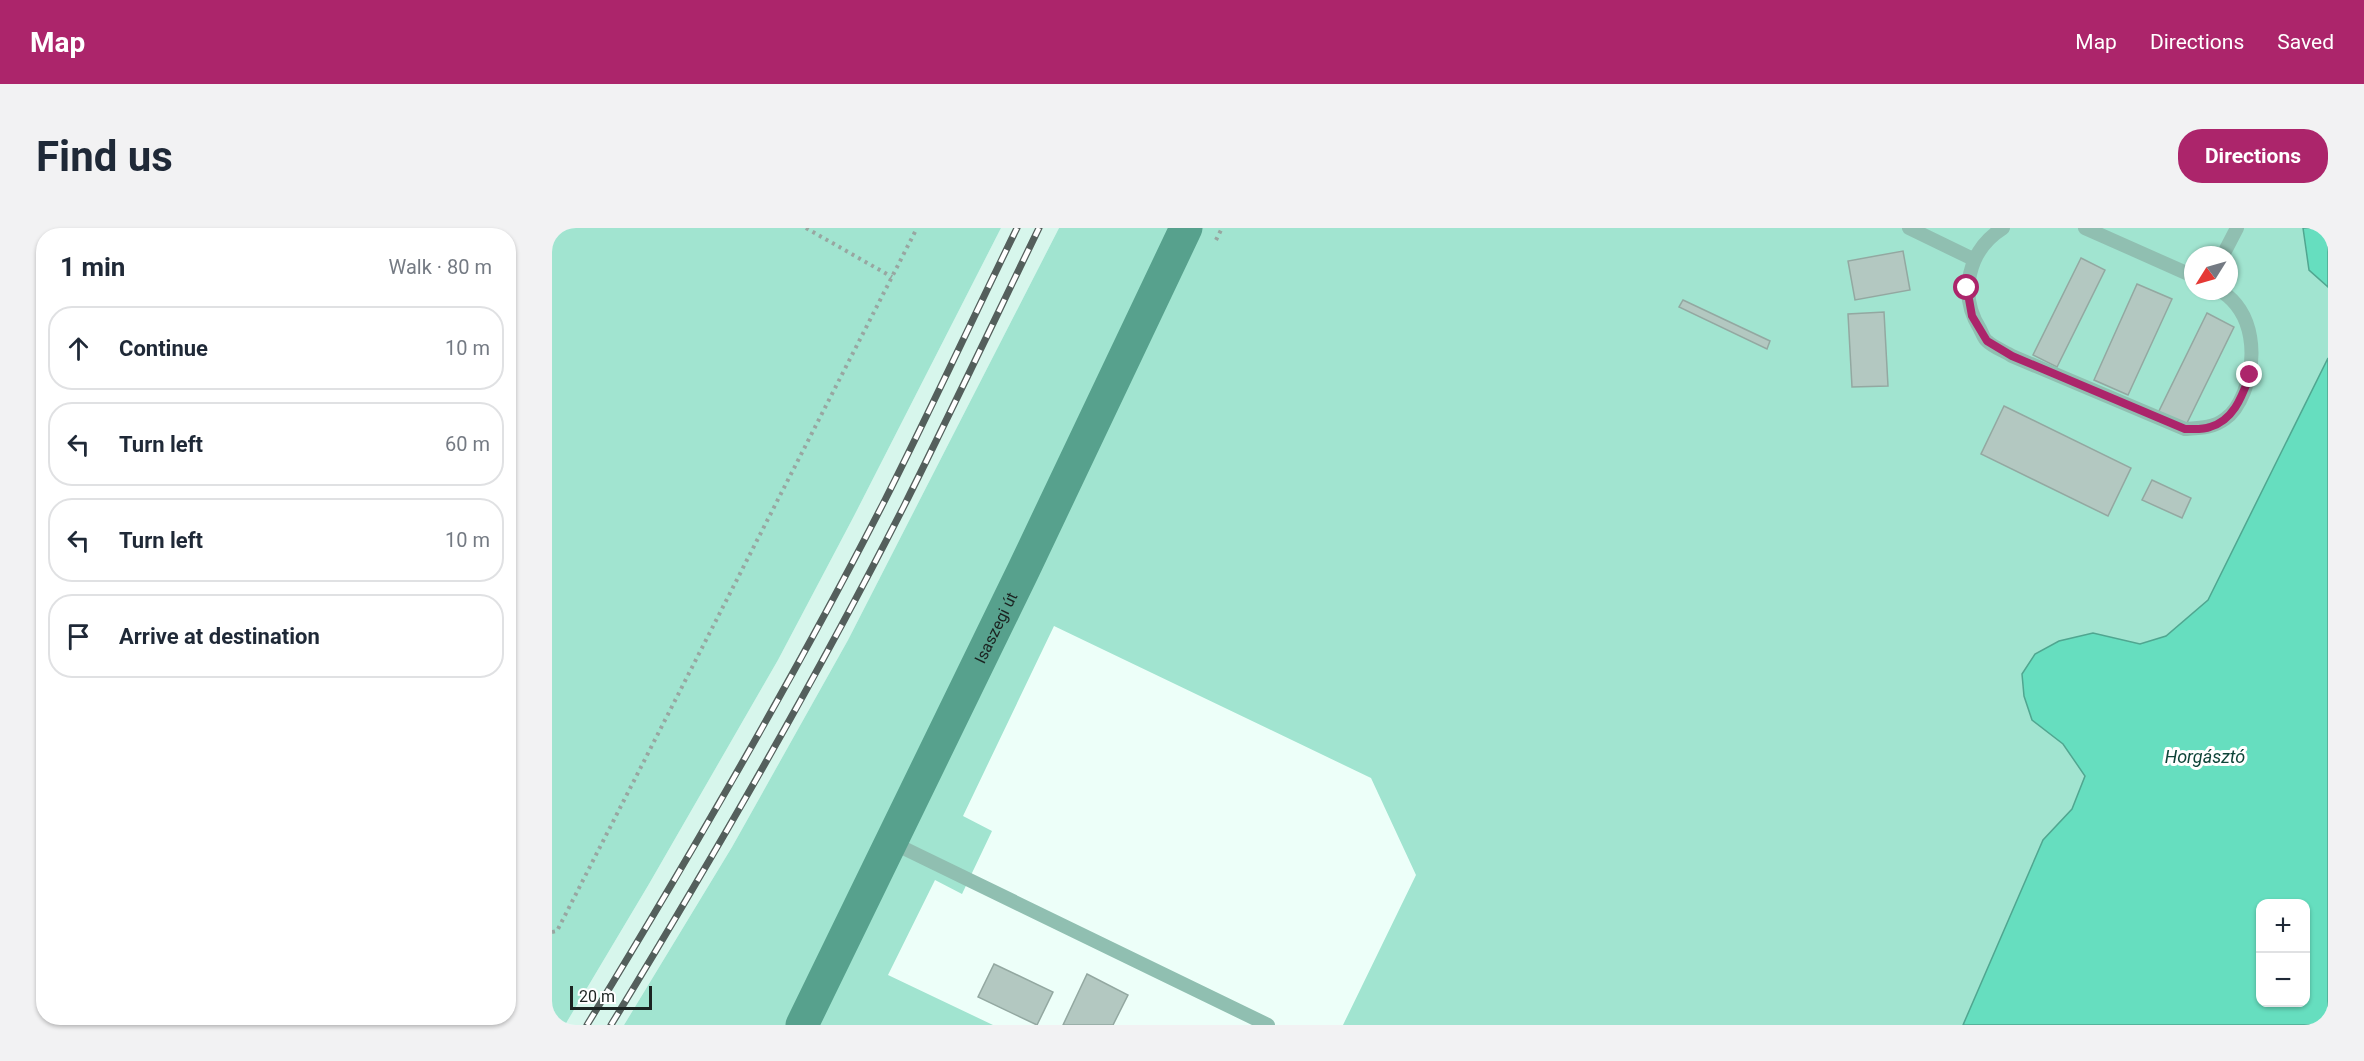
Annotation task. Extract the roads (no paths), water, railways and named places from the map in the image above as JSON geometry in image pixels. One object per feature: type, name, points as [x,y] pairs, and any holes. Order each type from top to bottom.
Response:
[{"type":"main road","name":"Isaszegi út","points":[[802,1025],[1024,570],[1186,228]]},
{"type":"lane","points":[[1909,228],[1974,259]]},
{"type":"lane","points":[[2003,228],[1990,236],[1974,259],[1967,288],[1972,316],[1987,341],[2012,356],[2185,429],[2210,428],[2227,418],[2240,403],[2250,375],[2252,346],[2249,328],[2241,312],[2230,300]]},
{"type":"lane","points":[[2085,228],[2184,272]]},
{"type":"lane","points":[[2228,246],[2237,228]]},
{"type":"lane","points":[[891,842],[1268,1025]]},
{"type":"water","points":[[2303,228],[2328,228],[2328,287],[2309,270]]},
{"type":"water","name":"Horgásztó","points":[[2328,358],[2328,1025],[1963,1025],[2043,840],[2072,809],[2085,776],[2063,744],[2032,720],[2024,696],[2022,674],[2035,654],[2059,641],[2093,633],[2140,644],[2166,636],[2208,600]]},
{"type":"railway","points":[[587,1025],[703,830],[815,632],[903,465],[1017,228]]},
{"type":"railway","points":[[611,1025],[688,898],[835,638],[904,506],[1039,228]]}]
